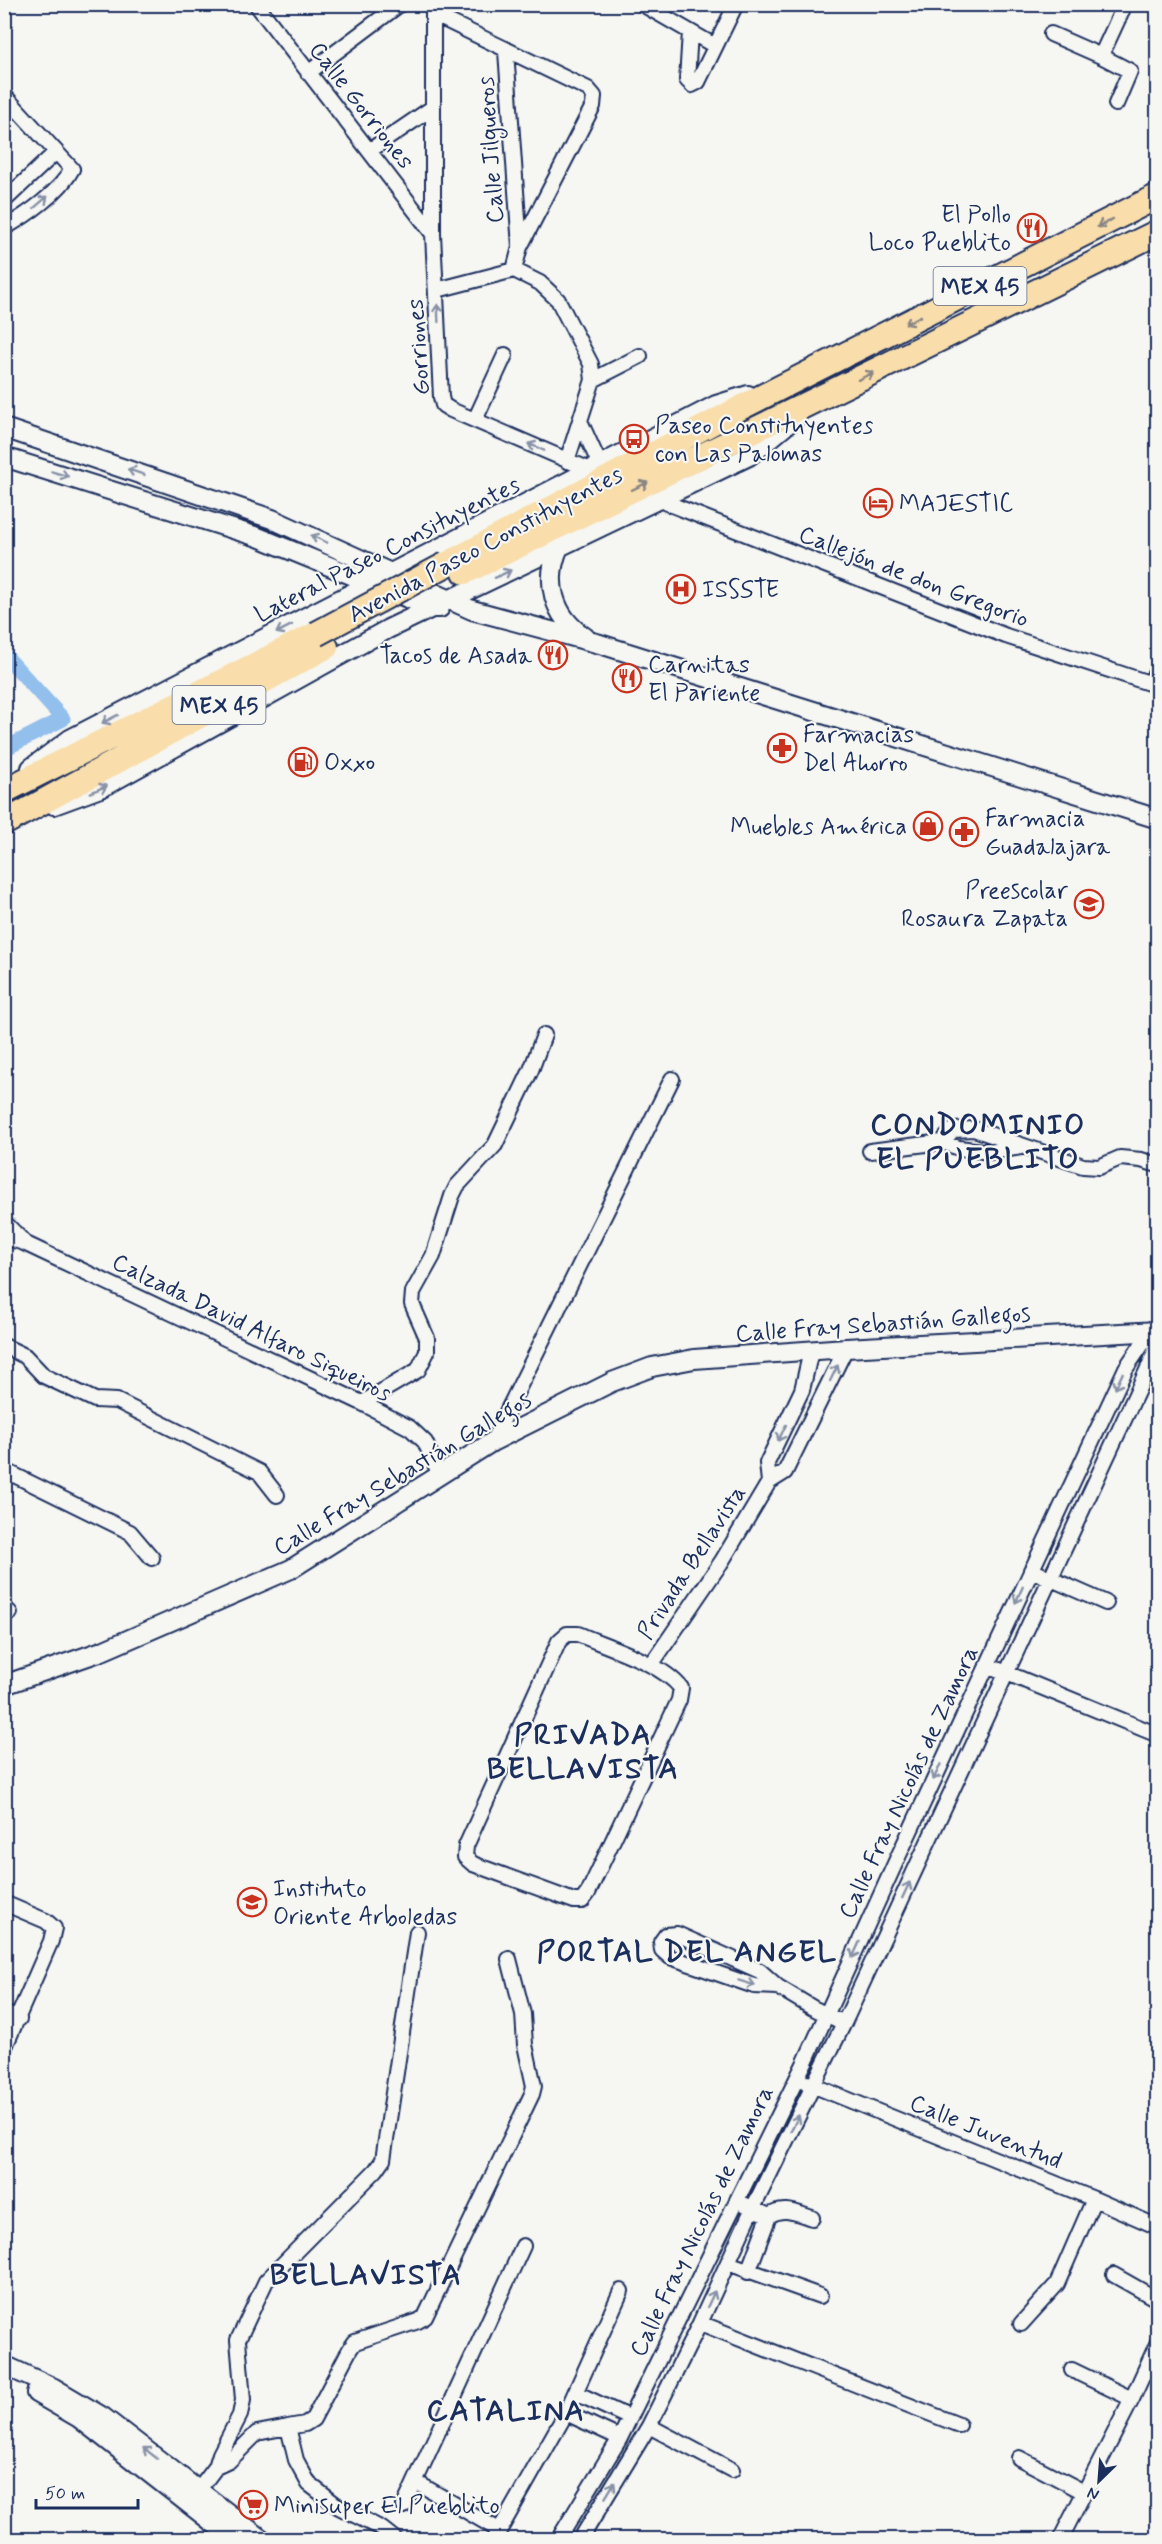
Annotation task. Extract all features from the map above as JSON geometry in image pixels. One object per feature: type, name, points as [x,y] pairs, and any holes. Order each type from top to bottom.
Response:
[{"type":"highway","name":"Avenida Paseo Constituyentes","points":[[4,823],[107,754],[316,634],[740,408],[1158,196]]},
{"type":"highway","name":"Avenida Paseo Constituyentes","points":[[4,790],[107,754],[456,577],[1158,232]]},
{"type":"street","name":"Calle Gorriones","points":[[256,4],[433,234]]},
{"type":"street","points":[[308,73],[400,4]]},
{"type":"street","points":[[642,4],[715,46]]},
{"type":"street","points":[[690,32],[687,80],[692,85],[698,82],[736,4]]},
{"type":"street","points":[[1101,56],[1125,4]]},
{"type":"street","name":"Calle Jilgueros","points":[[433,9],[506,51],[588,89],[594,96],[593,106],[520,247],[513,270]]},
{"type":"street","name":"Gorriones","points":[[433,9],[433,234],[443,405],[567,461],[595,468]]},
{"type":"street","points":[[1051,34],[1130,71],[1116,104]]},
{"type":"street","name":"Calle Jilgueros","points":[[506,51],[520,247]]},
{"type":"street","points":[[4,95],[72,169],[67,179],[25,216],[4,228]]},
{"type":"street","points":[[369,151],[432,108]]},
{"type":"street","points":[[4,201],[56,152]]},
{"type":"street","points":[[437,290],[513,270],[540,283],[558,300],[591,364],[593,380],[567,461]]},
{"type":"street","points":[[475,420],[505,355]]},
{"type":"street","points":[[593,380],[640,356]]},
{"type":"street","name":"Lateral Paseo Consituyentes","points":[[4,790],[70,740],[392,572],[716,405],[804,376]]},
{"type":"street","points":[[4,823],[103,787],[388,629],[749,456],[813,402]]},
{"type":"street","points":[[580,422],[595,468]]},
{"type":"street","points":[[4,428],[272,519],[472,610],[591,642],[1158,819]]},
{"type":"street","points":[[4,457],[258,537],[432,608],[472,610]]},
{"type":"street","name":"Callejón de don Gregorio","points":[[657,499],[1006,636],[1154,685]]},
{"type":"street","points":[[258,537],[269,528],[272,519]]},
{"type":"street","points":[[559,547],[552,567],[554,599],[571,627],[591,642]]},
{"type":"street","points":[[345,597],[350,609],[358,619],[372,626],[388,629]]},
{"type":"street","points":[[313,614],[333,621],[345,631],[348,640],[345,652]]},
{"type":"street","points":[[1154,685],[1158,669]]},
{"type":"street","points":[[362,1403],[418,1370],[427,1353],[427,1338],[412,1304],[413,1292],[433,1256],[457,1186],[495,1145],[531,1070],[544,1035]]},
{"type":"street","points":[[492,1442],[672,1079]]},
{"type":"street","points":[[942,1142],[953,1130],[974,1129],[1083,1166],[1099,1167],[1120,1158],[1141,1160],[1158,1165]]},
{"type":"street","points":[[870,1151],[942,1142],[958,1148],[990,1152],[1023,1147]]},
{"type":"street","name":"Calzada David Alfaro Siqueiros","points":[[4,1222],[24,1243]]},
{"type":"street","name":"Calzada David Alfaro Siqueiros","points":[[4,1237],[24,1243],[410,1428],[425,1442],[440,1475]]},
{"type":"street","name":"Calle Fray Sebastián Gallegos","points":[[4,1685],[102,1651],[291,1569],[492,1442],[612,1382],[652,1367],[694,1359],[846,1348],[1155,1332]]},
{"type":"street","name":"Calle Fray Nicolás de Zamora","points":[[558,2540],[630,2418],[827,2014],[1126,1368],[1155,1332]]},
{"type":"street","name":"Calle Fray Nicolás de Zamora","points":[[580,2540],[661,2401],[844,2023],[1150,1364],[1155,1332]]},
{"type":"street","points":[[4,1346],[25,1356],[44,1376],[95,1400],[117,1401],[259,1472],[278,1495]]},
{"type":"street","name":"Privada Bellavista","points":[[651,1665],[722,1561],[769,1482],[785,1472],[846,1348]]},
{"type":"street","name":"Privada Bellavista","points":[[769,1482],[767,1464],[802,1390],[811,1351]]},
{"type":"street","points":[[4,1470],[130,1532],[152,1558]]},
{"type":"street","points":[[1031,1570],[1106,1603]]},
{"type":"street","name":"Privada Bellavista","points":[[567,1634],[578,1634],[651,1665],[675,1680],[681,1688],[679,1700],[588,1893],[582,1901],[574,1901],[473,1864],[465,1857],[466,1846],[559,1641],[567,1634]]},
{"type":"street","points":[[987,1665],[1158,1735]]},
{"type":"street","points":[[4,1903],[46,1921],[54,1928],[51,1941],[19,2019],[5,2046]]},
{"type":"street","points":[[193,2498],[216,2467],[242,2408],[238,2340],[260,2290],[266,2281],[376,2170],[383,2160],[417,1932]]},
{"type":"street","points":[[778,1987],[754,1986],[670,1957],[662,1950],[662,1941],[666,1935],[677,1934],[759,1971],[778,1987],[844,2023]]},
{"type":"street","points":[[216,2467],[229,2461],[258,2433],[305,2424],[313,2419],[355,2342],[425,2317],[534,2086],[525,2045],[523,2014],[509,1959]]},
{"type":"street","points":[[4,2013],[19,2019]]},
{"type":"street","name":"Calle Juventud","points":[[796,2079],[1158,2227]]},
{"type":"street","points":[[1021,2324],[1057,2284],[1094,2199]]},
{"type":"street","points":[[736,2200],[769,2216]]},
{"type":"street","points":[[748,2272],[769,2216],[777,2211],[788,2210],[812,2218]]},
{"type":"street","points":[[404,2506],[523,2246]]},
{"type":"street","points":[[728,2263],[820,2296]]},
{"type":"street","points":[[1114,2275],[1158,2300]]},
{"type":"street","points":[[416,2482],[496,2535],[566,2413],[621,2291]]},
{"type":"street","points":[[700,2324],[959,2425]]},
{"type":"street","points":[[1060,2540],[1158,2342]]},
{"type":"street","points":[[4,2365],[54,2388],[104,2417],[193,2498],[235,2540]]},
{"type":"street","points":[[1072,2370],[1132,2398]]},
{"type":"street","points":[[4,2378],[50,2400],[79,2418],[193,2498],[263,2540]]},
{"type":"street","points":[[576,2393],[630,2418]]},
{"type":"street","points":[[642,2393],[661,2401]]},
{"type":"street","points":[[566,2413],[620,2438]]},
{"type":"street","points":[[648,2426],[732,2470]]},
{"type":"street","points":[[288,2427],[296,2460],[309,2484],[339,2507],[382,2529],[396,2540]]},
{"type":"street","points":[[1019,2458],[1084,2492]]},
{"type":"waterway","points":[[4,654],[63,719],[4,749]]},
{"type":"place","name":"El Pollo Loco Pueblito","points":[[1032,228]]},
{"type":"place","name":"Paseo Constituyentes con Las Palomas","points":[[634,439]]},
{"type":"place","name":"MAJESTIC","points":[[878,503]]},
{"type":"place","name":"ISSSTE","points":[[681,589]]},
{"type":"place","name":"Tacos de Asada","points":[[553,655]]},
{"type":"place","name":"Carnitas El Pariente","points":[[627,678]]},
{"type":"place","name":"Farmacias Del Ahorro","points":[[782,748]]},
{"type":"place","name":"Oxxo","points":[[303,762]]},
{"type":"place","name":"Muebles América","points":[[928,826]]},
{"type":"place","name":"Farmacia Guadalajara","points":[[964,832]]},
{"type":"place","name":"Preescolar Rosaura Zapata","points":[[1089,904]]},
{"type":"place","name":"Instituto Oriente Arboledas","points":[[252,1902]]},
{"type":"place","name":"Minisuper El Pueblito","points":[[253,2505]]},
{"type":"district","name":"CONDOMINIO EL PUEBLITO","points":[[978,1141]]},
{"type":"district","name":"PRIVADA BELLAVISTA","points":[[583,1751]]},
{"type":"district","name":"PORTAL DEL ANGEL","points":[[687,1951]]},
{"type":"district","name":"BELLAVISTA","points":[[366,2274]]},
{"type":"district","name":"CATALINA","points":[[506,2410]]}]
